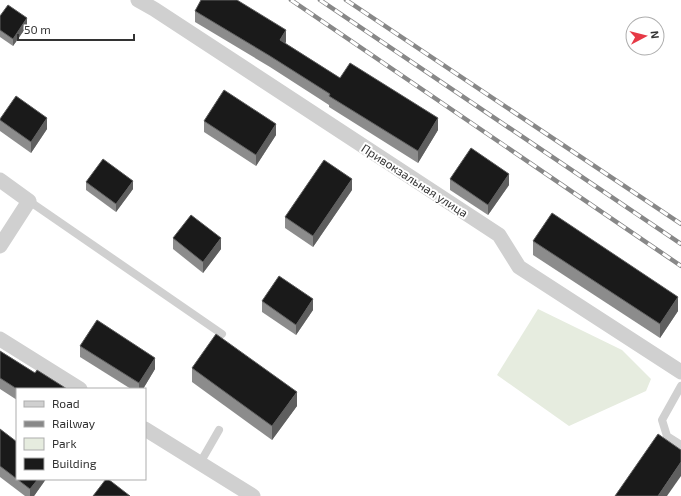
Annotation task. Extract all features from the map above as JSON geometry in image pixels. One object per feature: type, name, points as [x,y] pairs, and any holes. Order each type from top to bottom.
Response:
[{"type":"street","name":"Привокзальная улица","points":[[138,0],[499,235],[519,267],[681,372]]},
{"type":"street","points":[[0,180],[29,201],[0,246]]},
{"type":"street","points":[[0,339],[78,388]]},
{"type":"street","points":[[146,430],[253,496]]},
{"type":"lane","points":[[29,201],[222,334]]},
{"type":"lane","points":[[681,386],[662,420],[667,436],[681,445]]},
{"type":"lane","points":[[200,463],[219,430]]},
{"type":"green space","points":[[538,309],[622,350],[651,379],[646,391],[569,426],[497,375]]},
{"type":"building","points":[[201,0],[237,0],[286,30],[280,40],[340,78],[350,63],[438,118],[418,151],[329,96],[330,94],[270,56],[195,11]]},
{"type":"building","points":[[8,5],[27,18],[13,39],[0,30],[0,16]]},
{"type":"building","points":[[224,90],[276,124],[256,155],[204,121]]},
{"type":"building","points":[[16,96],[47,118],[31,142],[0,120]]},
{"type":"building","points":[[471,148],[509,174],[488,205],[450,179]]},
{"type":"building","points":[[103,159],[133,181],[116,204],[86,182]]},
{"type":"building","points":[[324,160],[352,179],[313,236],[285,217]]},
{"type":"building","points":[[552,213],[678,297],[660,324],[533,241]]},
{"type":"building","points":[[191,215],[221,238],[203,262],[173,238]]},
{"type":"building","points":[[279,276],[313,299],[296,325],[262,301]]},
{"type":"building","points":[[97,320],[155,358],[139,383],[80,346]]},
{"type":"building","points":[[216,334],[297,392],[272,426],[192,368]]},
{"type":"building","points":[[0,351],[35,373],[37,370],[65,388],[16,388],[0,378]]},
{"type":"building","points":[[0,429],[16,441],[16,478],[0,466]]},
{"type":"building","points":[[658,434],[681,450],[681,462],[658,496],[615,496]]},
{"type":"building","points":[[18,480],[37,480],[30,489]]},
{"type":"building","points":[[105,480],[109,480],[130,496],[93,496]]},
{"type":"railway","points":[[291,0],[681,266]]},
{"type":"railway","points":[[320,0],[681,244]]},
{"type":"railway","points":[[346,0],[681,224]]}]
